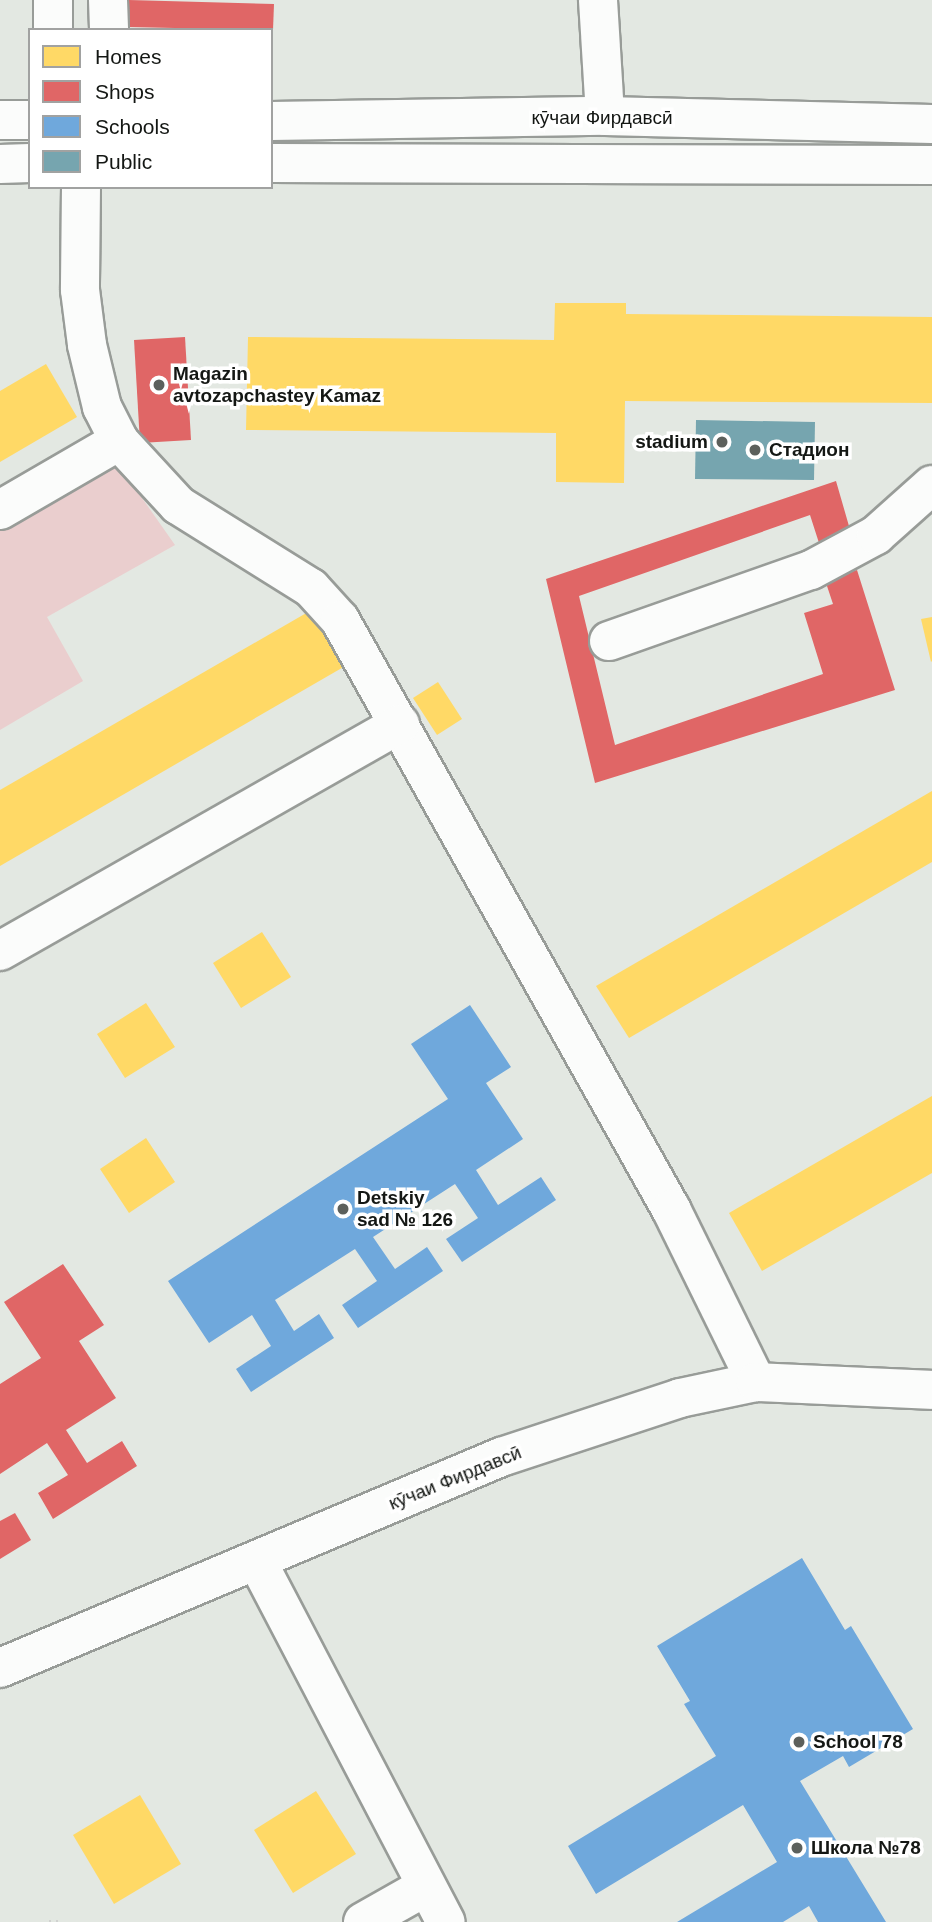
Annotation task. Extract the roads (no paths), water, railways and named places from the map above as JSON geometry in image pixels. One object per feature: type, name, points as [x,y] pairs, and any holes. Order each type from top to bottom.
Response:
[{"type":"street","points":[[53,0],[53,28]]},
{"type":"street","points":[[108,0],[109,28]]},
{"type":"street","points":[[598,0],[605,116]]},
{"type":"street","name":"кӯчаи Фирдавсӣ","points":[[273,121],[605,116],[932,124]]},
{"type":"street","points":[[0,120],[28,120]]},
{"type":"street","points":[[317,163],[322,122]]},
{"type":"street","points":[[0,163],[28,163]]},
{"type":"street","points":[[273,163],[932,165]]},
{"type":"street","points":[[81,189],[80,290],[87,345],[102,407],[118,441],[178,505],[311,588],[340,620],[401,724],[671,1209],[756,1382]]},
{"type":"street","points":[[0,510],[118,441]]},
{"type":"street","points":[[609,641],[811,570],[876,535],[932,485]]},
{"type":"street","points":[[0,951],[401,724]]},
{"type":"street","name":"кӯчаи Фирдавсӣ","points":[[0,1668],[501,1457],[680,1398],[756,1382],[932,1390]]},
{"type":"street","points":[[257,1561],[425,1887],[446,1922]]},
{"type":"street","points":[[363,1922],[425,1887]]},
{"type":"place","name":"Magazin avtozapchastey Kamaz","points":[[159,385]]},
{"type":"place","name":"stadium","points":[[722,442]]},
{"type":"place","name":"Стадион","points":[[755,450]]},
{"type":"place","name":"Detskiy sad № 126","points":[[343,1209]]},
{"type":"place","name":"School 78","points":[[799,1742]]},
{"type":"place","name":"Школа №78","points":[[797,1848]]}]
